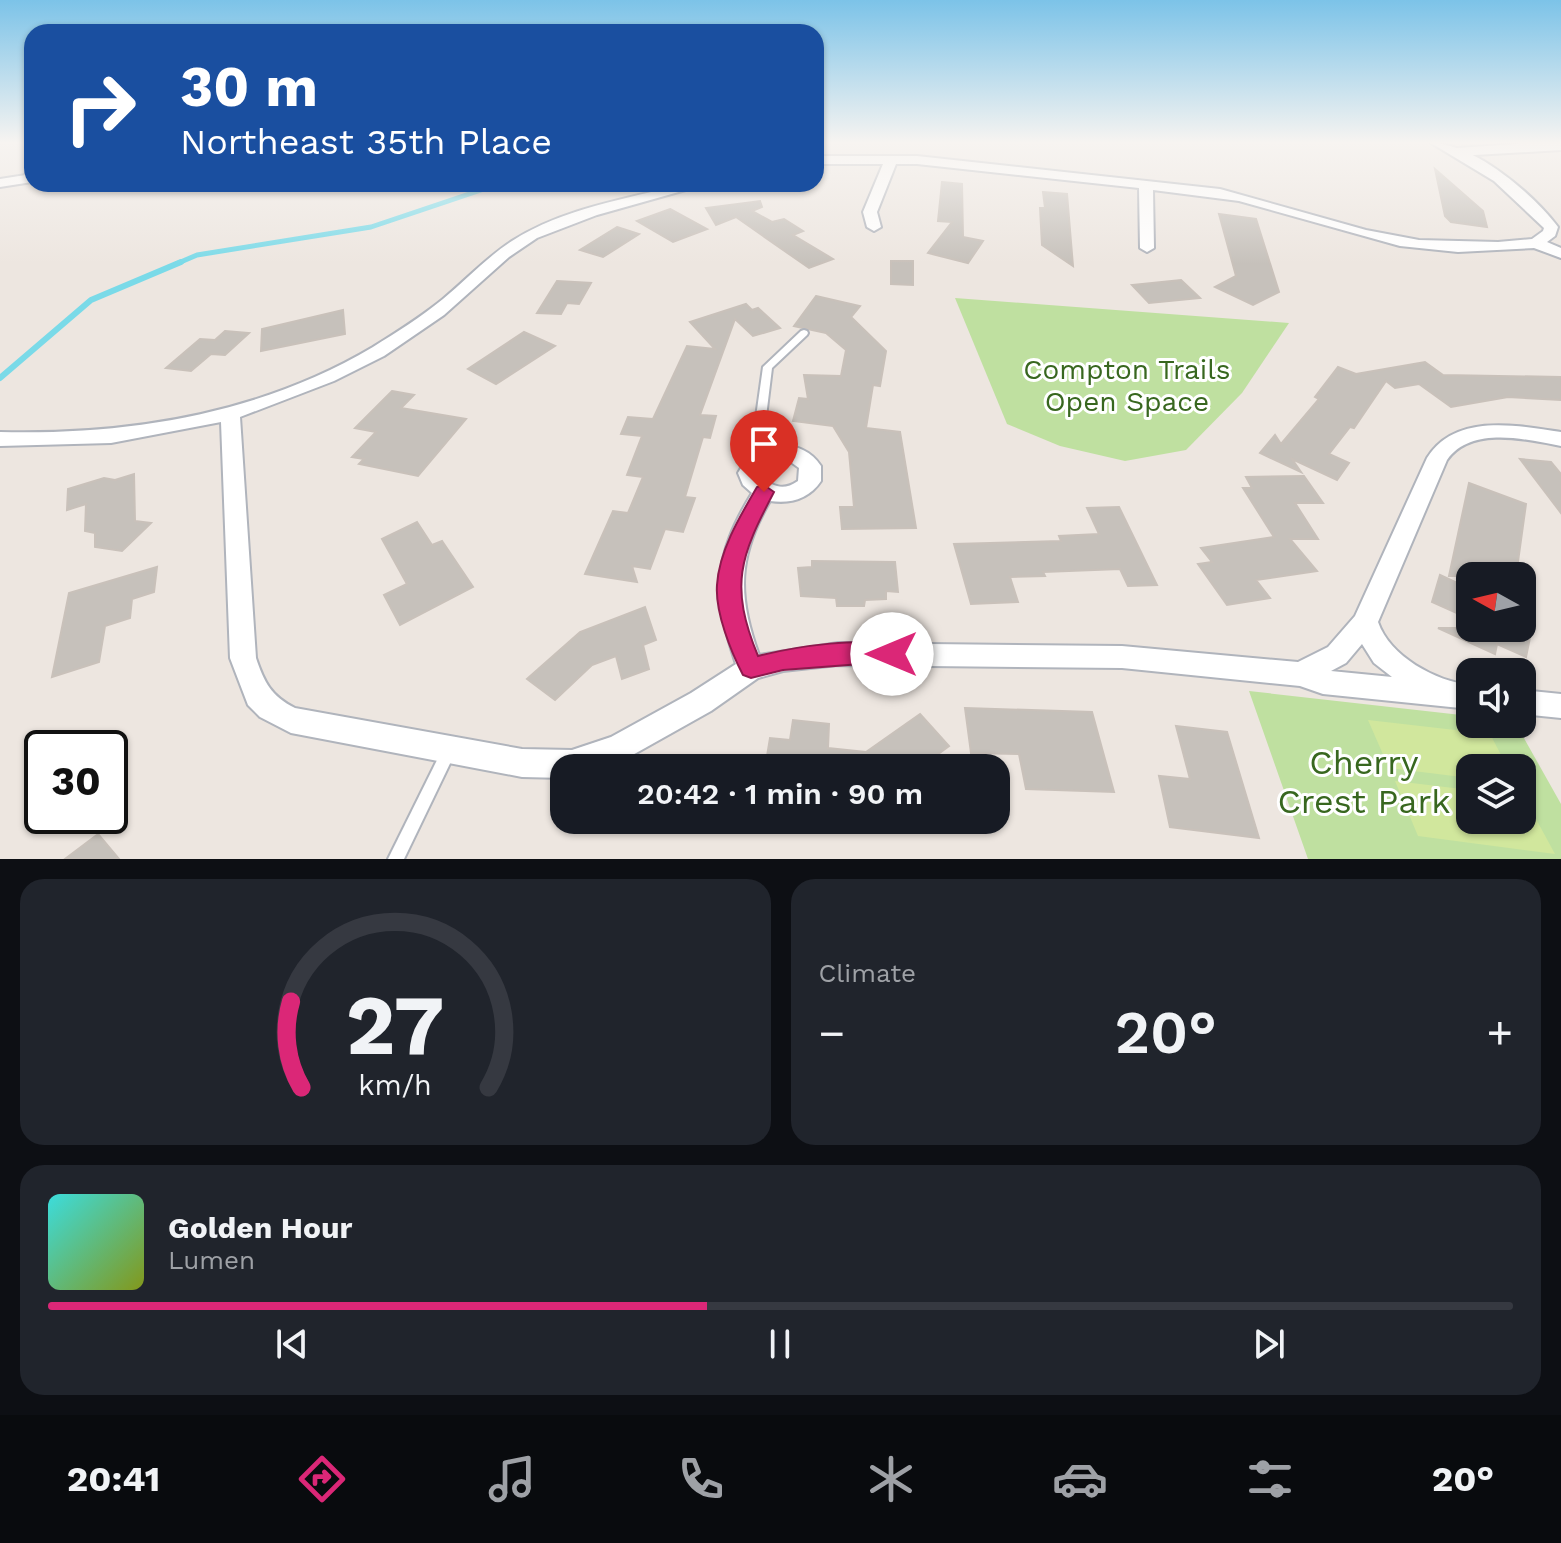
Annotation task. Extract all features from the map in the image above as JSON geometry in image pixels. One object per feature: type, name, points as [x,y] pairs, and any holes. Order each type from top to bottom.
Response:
[{"type":"street","points":[[874,227],[870,212],[882,183]]},
{"type":"street","points":[[1137,183],[1264,201],[1349,229],[1409,243],[1471,246],[1536,243],[1561,253]]},
{"type":"street","points":[[1498,183],[1551,227],[1550,233],[1536,243]]},
{"type":"street","points":[[1146,184],[1147,248]]},
{"type":"street","points":[[0,439],[75,440],[136,433],[230,414],[301,388],[391,344],[426,321],[510,248],[533,235],[574,219],[671,192]]},
{"type":"street","points":[[230,414],[243,658],[252,688],[265,707],[291,720],[522,763],[572,764],[619,748],[701,702],[751,668],[783,660],[838,654],[1122,657],[1300,674],[1323,682],[1456,696]]},
{"type":"street","points":[[1300,674],[1337,655],[1365,622],[1437,458],[1451,442],[1471,435],[1504,433],[1561,439]]},
{"type":"street","points":[[770,454],[796,455],[810,466],[812,473],[805,487],[797,492],[775,495],[764,492],[751,480],[749,473],[757,459],[770,454]]},
{"type":"street","points":[[751,668],[736,631],[728,586],[739,541],[749,516],[764,492]]},
{"type":"street","points":[[1365,622],[1369,639],[1385,658],[1407,674],[1456,694]]},
{"type":"street","points":[[1536,703],[1561,706]]},
{"type":"lane","points":[[770,454],[761,417],[768,367],[804,333]]},
{"type":"lane","points":[[396,859],[449,751]]},
{"type":"green space","name":"Compton Trails Open Space","points":[[955,298],[1289,323],[1242,393],[1186,450],[1125,461],[1060,446],[1007,424]]},
{"type":"green space","name":"Cherry Crest Park","points":[[1249,691],[1456,714],[1456,738],[1524,738],[1533,754],[1456,754],[1456,834],[1536,834],[1536,760],[1561,804],[1561,859],[1308,859]]},
{"type":"green space","points":[[1368,720],[1456,730],[1456,738],[1492,738],[1501,754],[1456,754],[1456,776],[1389,768]]},
{"type":"green space","points":[[1395,781],[1456,788],[1456,834],[1536,834],[1536,819],[1555,854],[1418,836]]},
{"type":"building","points":[[942,183],[962,184],[963,237],[983,241],[968,263],[928,253],[952,222],[938,221]]},
{"type":"building","points":[[1438,183],[1451,183],[1483,211],[1487,227],[1451,222],[1445,216]]},
{"type":"building","points":[[1043,192],[1067,194],[1073,266],[1042,245],[1040,208],[1045,208]]},
{"type":"building","points":[[760,201],[762,207],[752,211],[772,222],[784,219],[803,231],[793,235],[833,259],[809,268],[736,217],[716,225],[706,208]]},
{"type":"building","points":[[670,209],[707,229],[673,242],[637,221]]},
{"type":"building","points":[[1219,214],[1256,219],[1279,292],[1253,305],[1215,287],[1236,276]]},
{"type":"building","points":[[617,227],[639,234],[603,257],[580,250]]},
{"type":"building","points":[[891,261],[913,261],[913,285],[891,284]]},
{"type":"building","points":[[1181,280],[1200,298],[1149,303],[1132,285]]},
{"type":"building","points":[[557,281],[591,283],[579,304],[567,303],[561,314],[537,313]]},
{"type":"building","points":[[816,296],[860,306],[851,317],[886,351],[880,386],[873,385],[866,428],[900,432],[916,528],[842,529],[840,507],[854,507],[849,452],[833,426],[793,421],[799,398],[808,399],[804,375],[841,376],[846,350],[826,333],[794,326]]},
{"type":"building","points":[[746,304],[752,310],[758,308],[780,328],[753,336],[735,319],[700,415],[716,416],[710,438],[703,437],[685,497],[695,498],[683,532],[665,529],[650,569],[632,566],[637,582],[585,574],[613,511],[628,513],[643,477],[627,475],[642,436],[621,434],[628,417],[653,419],[687,346],[715,349],[690,322]]},
{"type":"building","points":[[343,310],[345,334],[261,351],[262,329]]},
{"type":"building","points":[[225,331],[249,333],[225,355],[211,354],[191,371],[166,368],[200,339],[215,340]]},
{"type":"building","points":[[524,332],[555,346],[496,384],[468,369]]},
{"type":"building","points":[[1425,362],[1443,375],[1561,377],[1561,400],[1508,397],[1451,407],[1419,384],[1395,388],[1386,381],[1354,428],[1350,427],[1329,454],[1349,463],[1337,480],[1292,459],[1301,472],[1260,453],[1275,435],[1281,444],[1319,399],[1315,397],[1338,367],[1356,374]]},
{"type":"building","points":[[392,391],[414,395],[401,408],[466,419],[418,476],[359,464],[364,459],[352,457],[376,432],[355,428]]},
{"type":"building","points":[[1520,459],[1551,462],[1561,474],[1561,513]]},
{"type":"building","points":[[134,474],[135,521],[151,523],[122,551],[95,547],[95,533],[85,531],[86,504],[67,510],[68,489],[104,478],[115,480]]},
{"type":"building","points":[[1304,476],[1323,503],[1295,503],[1318,539],[1290,539],[1317,571],[1256,580],[1270,598],[1227,605],[1198,564],[1212,562],[1201,548],[1274,537],[1243,488],[1252,488],[1246,477]]},
{"type":"building","points":[[1469,483],[1526,504],[1518,562],[1456,562],[1456,576],[1449,576]]},
{"type":"building","points":[[1119,507],[1157,585],[1128,586],[1120,569],[1043,572],[1045,576],[1010,577],[1018,602],[971,604],[954,544],[1061,541],[1059,536],[1099,534],[1087,508]]},
{"type":"building","points":[[417,522],[432,545],[442,541],[473,587],[400,625],[384,595],[407,584],[382,539]]},
{"type":"building","points":[[812,561],[895,562],[898,592],[886,591],[886,599],[865,600],[864,606],[837,606],[836,598],[801,596],[798,568],[812,567]]},
{"type":"building","points":[[157,567],[154,592],[132,599],[130,618],[105,626],[99,662],[52,677],[69,593]]},
{"type":"building","points":[[1440,575],[1456,582],[1456,613],[1432,602]]},
{"type":"building","points":[[645,607],[656,640],[643,645],[649,669],[622,679],[616,656],[592,665],[555,700],[527,679],[580,632]]},
{"type":"building","points":[[1438,628],[1456,628],[1456,636]]},
{"type":"building","points":[[1469,642],[1529,642],[1526,657],[1497,644],[1495,654]]},
{"type":"building","points":[[965,708],[1092,712],[1114,792],[1026,789],[1019,754],[971,753]]},
{"type":"building","points":[[920,714],[949,746],[938,754],[767,754],[770,738],[790,740],[793,720],[829,724],[828,748],[866,752]]},
{"type":"building","points":[[1176,726],[1227,732],[1259,838],[1170,827],[1159,776],[1190,779]]},
{"type":"building","points":[[98,834],[119,859],[65,859]]},
{"type":"waterway","points":[[176,264],[197,255],[371,227],[475,192]]},
{"type":"waterway","points":[[0,378],[91,300],[181,262]]},
{"type":"route","points":[[764,492],[741,535],[728,586],[736,631],[751,668],[783,660],[838,654],[892,654]]}]
